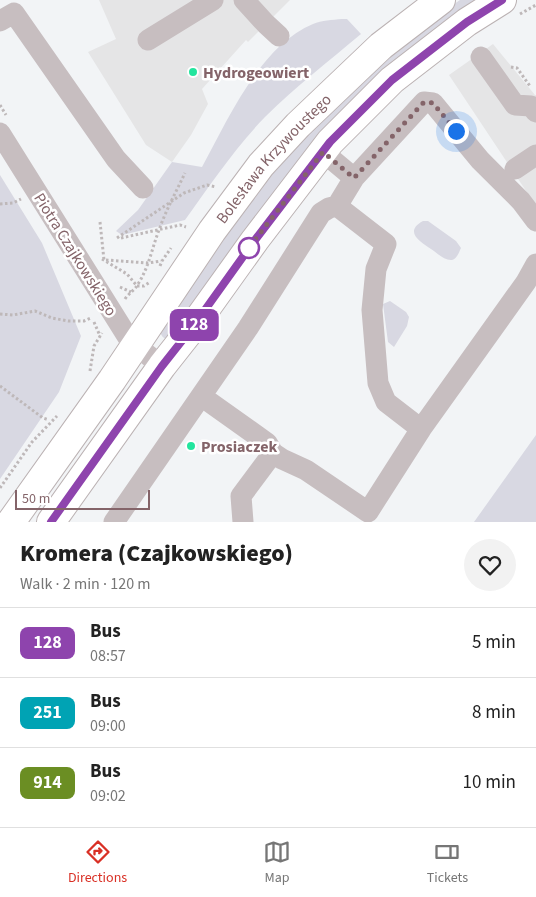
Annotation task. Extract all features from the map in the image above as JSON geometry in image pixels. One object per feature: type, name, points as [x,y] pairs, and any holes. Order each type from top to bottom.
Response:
[{"type":"main road","name":"Bolesława Krzywoustego","points":[[11,522],[112,380],[212,231],[262,165],[298,125],[381,46],[441,0]]},
{"type":"main road","name":"Bolesława Krzywoustego","points":[[52,522],[162,366],[332,140],[392,80],[467,22],[511,7]]},
{"type":"street","points":[[148,40],[213,0]]},
{"type":"street","points":[[244,0],[279,36]]},
{"type":"street","points":[[0,21],[14,13],[116,159],[143,188]]},
{"type":"street","points":[[481,57],[515,105],[531,106],[536,112]]},
{"type":"street","points":[[114,522],[253,320],[321,213],[337,206],[354,178],[424,102],[433,103],[480,160],[521,201],[536,221]]},
{"type":"street","name":"Piotra Czajkowskiego","points":[[0,133],[127,336],[135,345],[162,366]]},
{"type":"street","points":[[323,152],[354,178]]},
{"type":"street","points":[[515,168],[536,154]]},
{"type":"street","points":[[337,206],[386,244],[376,269],[372,310],[378,382],[386,402],[421,429]]},
{"type":"street","points":[[201,396],[267,443],[273,453],[282,460],[306,470],[371,517],[421,429],[526,282],[536,264]]},
{"type":"street","points":[[243,522],[241,496],[273,453]]},
{"type":"path","points":[[511,7],[536,5]]},
{"type":"path","points":[[127,296],[137,286],[148,263],[159,229],[185,173]]},
{"type":"path","points":[[186,228],[180,225],[117,238],[184,193],[198,187],[210,185],[216,187]]},
{"type":"path","points":[[0,204],[13,203],[22,199]]},
{"type":"path","points":[[100,222],[105,267]]},
{"type":"path","points":[[104,260],[148,263],[162,261]]},
{"type":"path","points":[[104,260],[127,274],[137,286]]},
{"type":"path","points":[[118,286],[131,292]]},
{"type":"path","points":[[0,314],[13,315],[35,311],[68,322],[84,321],[91,318]]},
{"type":"path","points":[[90,370],[94,346],[100,336]]},
{"type":"path","points":[[0,386],[43,418],[49,420]]},
{"type":"path","points":[[0,488],[1,483],[32,442],[60,412]]},
{"type":"path","points":[[1,483],[10,489]]},
{"type":"shaded area","points":[[99,0],[290,0],[248,42],[246,40],[202,89],[208,104],[191,135],[172,162],[146,145],[88,52],[116,39]]},
{"type":"shaded area","points":[[460,0],[483,0],[232,254],[166,339],[161,335],[160,331],[252,199],[295,146],[377,63]]},
{"type":"shaded area","points":[[347,19],[361,34],[265,117],[233,154],[185,220],[122,235],[116,231],[138,210],[172,162],[202,167],[247,86],[261,66],[277,49],[294,34],[313,24]]},
{"type":"shaded area","points":[[493,44],[536,95],[536,206],[449,75]]},
{"type":"shaded area","points":[[0,175],[42,243],[81,336],[59,392],[0,479]]},
{"type":"shaded area","points":[[423,221],[428,221],[456,241],[461,248],[455,258],[449,260],[444,258],[419,240],[414,233],[414,229]]},
{"type":"shaded area","points":[[390,301],[406,312],[409,317],[407,326],[394,347],[388,342],[383,304]]},
{"type":"shaded area","points":[[536,435],[536,522],[474,522]]},
{"type":"bus line","name":"128","points":[[51,522],[162,366],[330,142],[392,80],[467,22],[502,0]]},
{"type":"place","name":"Hydrogeowiert","points":[[193,72]]},
{"type":"place","name":"Prosiaczek","points":[[191,446]]},
{"type":"route","points":[[249,248],[244,254],[323,152],[354,178],[424,102],[433,103],[456,131]]}]
